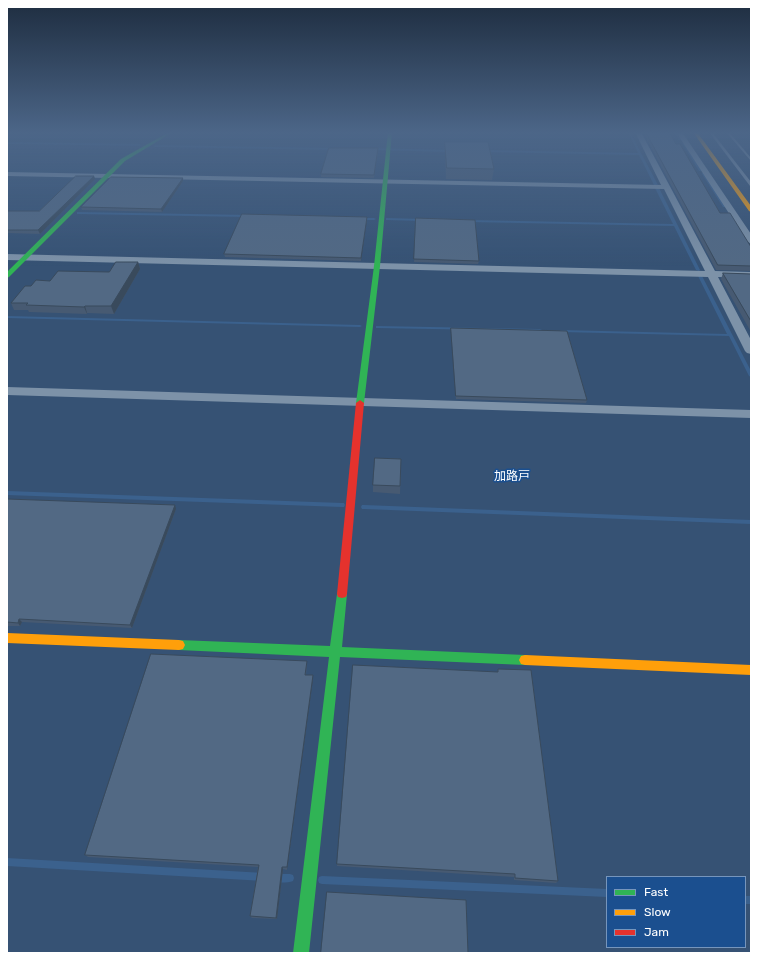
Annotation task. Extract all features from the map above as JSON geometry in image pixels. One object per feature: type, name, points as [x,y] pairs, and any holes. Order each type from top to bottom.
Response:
[{"type":"street","points":[[7,276],[105,177]]},
{"type":"street","points":[[150,177],[666,187]]},
{"type":"street","points":[[301,953],[336,652],[360,402],[377,266],[385,177]]},
{"type":"street","points":[[661,177],[751,351]]},
{"type":"street","points":[[709,177],[751,241]]},
{"type":"street","points":[[727,177],[751,210]]},
{"type":"street","points":[[7,257],[751,275]]},
{"type":"street","points":[[7,391],[751,414]]},
{"type":"street","points":[[7,638],[751,670]]},
{"type":"lane","points":[[745,177],[751,185]]},
{"type":"building","points":[[75,177],[93,177],[38,230],[7,230],[7,211],[39,211]]},
{"type":"building","points":[[111,177],[183,178],[161,209],[81,207]]},
{"type":"building","points":[[670,177],[699,177],[720,213],[730,213],[751,247],[751,266],[718,265]]},
{"type":"building","points":[[242,214],[367,217],[361,258],[224,254]]},
{"type":"building","points":[[416,218],[475,220],[479,261],[414,259]]},
{"type":"building","points":[[116,262],[138,262],[111,306],[84,307],[11,303],[25,286],[31,286],[36,280],[50,281],[58,271],[109,272]]},
{"type":"building","points":[[723,273],[751,274],[751,321]]},
{"type":"building","points":[[451,328],[567,331],[587,400],[456,396]]},
{"type":"building","points":[[375,458],[401,459],[400,486],[373,485]]},
{"type":"building","points":[[7,499],[175,505],[130,625],[19,619],[18,623],[7,622]]},
{"type":"building","points":[[151,654],[307,661],[305,675],[313,675],[287,867],[282,867],[276,918],[250,916],[259,865],[85,855]]},
{"type":"building","points":[[353,665],[498,672],[498,669],[531,670],[558,881],[515,878],[515,874],[337,864]]},
{"type":"building","points":[[327,892],[466,900],[468,953],[321,953]]},
{"type":"waterway","points":[[652,177],[656,185]]},
{"type":"waterway","points":[[705,177],[724,206]]},
{"type":"waterway","points":[[657,188],[675,225]]},
{"type":"waterway","points":[[78,213],[248,216]]},
{"type":"waterway","points":[[360,219],[374,219]]},
{"type":"waterway","points":[[387,219],[422,220]]},
{"type":"waterway","points":[[469,221],[675,225]]},
{"type":"waterway","points":[[675,225],[698,270]]},
{"type":"waterway","points":[[700,276],[751,376]]},
{"type":"waterway","points":[[7,317],[360,326]]},
{"type":"waterway","points":[[377,327],[540,330]]},
{"type":"waterway","points":[[561,331],[730,335]]},
{"type":"waterway","points":[[7,493],[342,505]]},
{"type":"waterway","points":[[364,507],[751,522]]},
{"type":"waterway","points":[[7,862],[264,877]]},
{"type":"waterway","points":[[275,878],[290,878]]},
{"type":"waterway","points":[[322,880],[606,893]]},
{"type":"waterway","points":[[746,900],[751,900]]},
{"type":"traffic: fast","points":[[7,276],[106,177]]},
{"type":"traffic: fast","points":[[360,403],[377,266],[386,177]]},
{"type":"traffic: fast","points":[[301,953],[342,594]]},
{"type":"traffic: fast","points":[[179,645],[525,660]]},
{"type":"traffic: slow","points":[[727,177],[751,210]]},
{"type":"traffic: slow","points":[[7,638],[179,645]]},
{"type":"traffic: slow","points":[[525,660],[751,670]]},
{"type":"traffic: jam","points":[[342,594],[360,403]]},
{"type":"district","name":"加路戸","points":[[512,477]]}]
